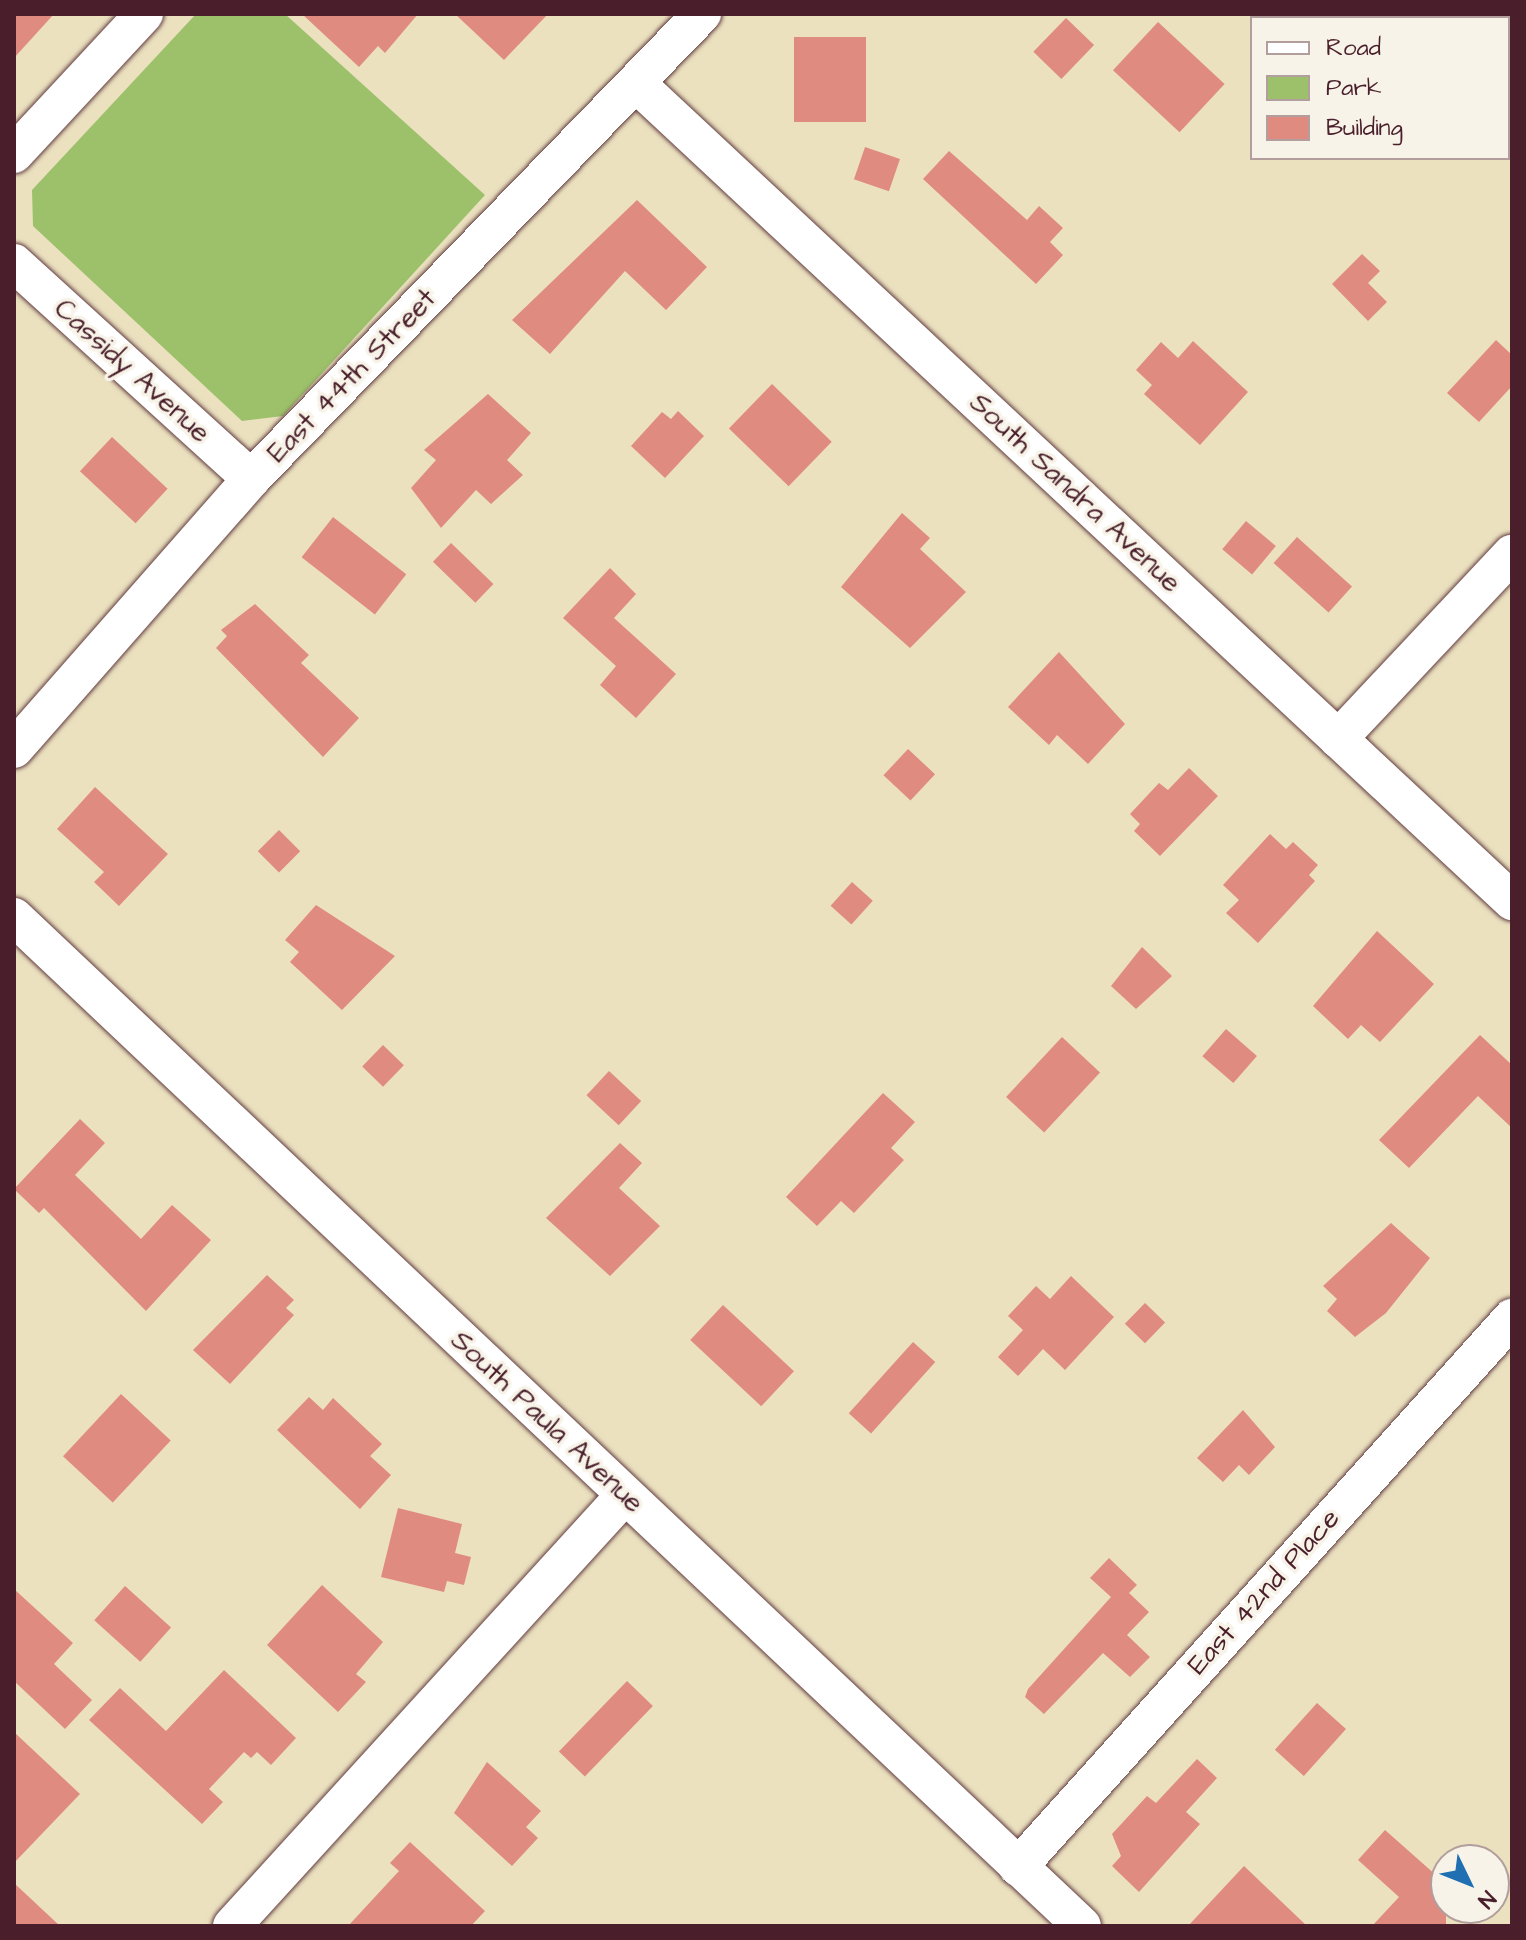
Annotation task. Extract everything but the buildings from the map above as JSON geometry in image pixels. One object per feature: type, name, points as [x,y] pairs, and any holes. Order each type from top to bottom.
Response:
[{"type":"street","points":[[14,154],[144,14]]},
{"type":"street","name":"East 44th Street","points":[[14,749],[251,479],[638,85],[702,14]]},
{"type":"street","name":"South Sandra Avenue","points":[[638,85],[1512,901]]},
{"type":"street","name":"Cassidy Avenue","points":[[14,263],[251,479]]},
{"type":"street","points":[[1338,739],[1512,554]]},
{"type":"street","name":"South Paula Avenue","points":[[14,917],[1082,1926]]},
{"type":"street","name":"East 42nd Place","points":[[1018,1867],[1512,1318]]},
{"type":"street","points":[[232,1926],[625,1495]]},
{"type":"green space","points":[[196,14],[285,14],[485,195],[283,416],[242,421],[33,226],[32,190]]}]
